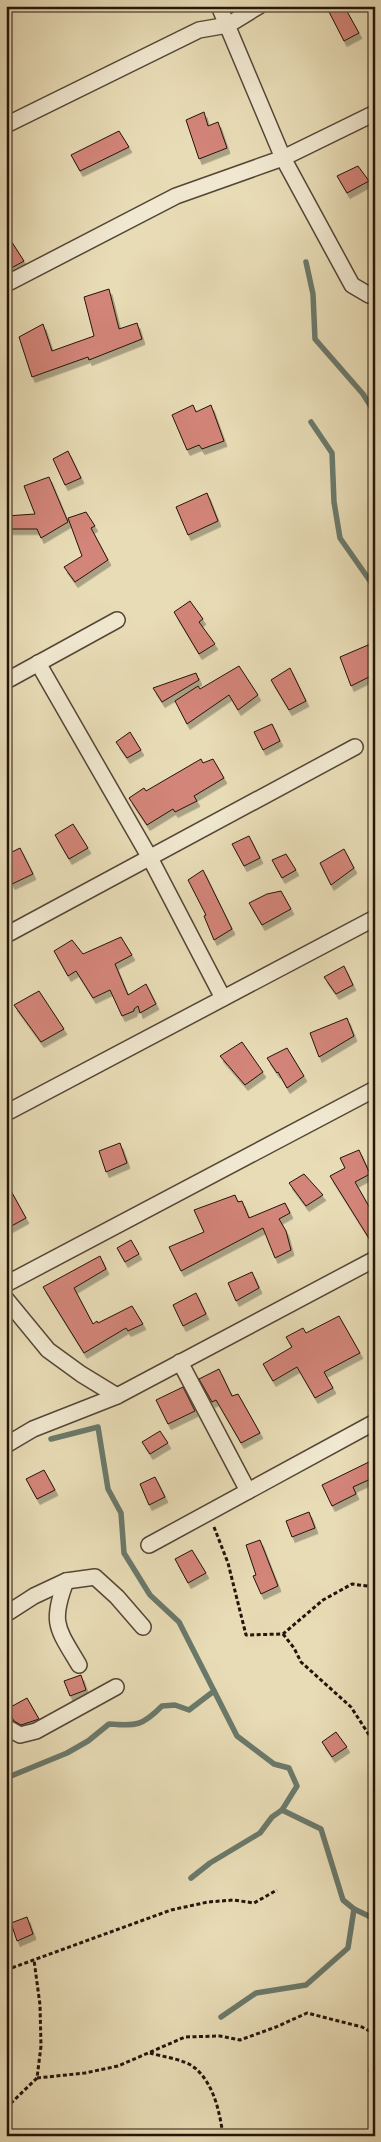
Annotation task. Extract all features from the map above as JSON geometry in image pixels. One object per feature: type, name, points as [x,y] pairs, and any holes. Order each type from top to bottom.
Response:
[{"type":"street","points":[[219,6],[283,158],[352,285],[368,295],[375,293]]},
{"type":"street","points":[[6,125],[199,30],[228,25],[259,6]]},
{"type":"street","points":[[6,284],[176,196],[283,158],[375,113]]},
{"type":"street","points":[[6,681],[117,620]]},
{"type":"street","points":[[38,663],[150,858],[223,998]]},
{"type":"street","points":[[6,935],[355,747]]},
{"type":"street","points":[[6,1113],[375,918]]},
{"type":"street","points":[[6,1284],[375,1089]]},
{"type":"street","points":[[6,1445],[33,1428],[118,1396],[375,1259]]},
{"type":"street","points":[[6,1299],[48,1350],[81,1374],[118,1396]]},
{"type":"street","points":[[180,1362],[248,1491]]},
{"type":"street","points":[[149,1545],[375,1422]]},
{"type":"street","points":[[6,1614],[34,1596],[66,1581],[95,1577],[117,1597],[143,1627]]},
{"type":"street","points":[[66,1581],[58,1602],[56,1625],[79,1664]]},
{"type":"street","points":[[6,1726],[20,1736],[36,1731],[116,1687]]},
{"type":"path","points":[[209,1512],[228,1562],[246,1635],[283,1634],[323,1600],[352,1584],[375,1587]]},
{"type":"path","points":[[283,1634],[294,1648],[301,1662],[351,1707],[375,1744]]},
{"type":"path","points":[[6,1970],[171,1910],[208,1902],[234,1900],[254,1903],[277,1890]]},
{"type":"path","points":[[34,1960],[40,2005],[41,2046],[37,2078]]},
{"type":"path","points":[[6,2108],[37,2078],[85,2073],[118,2066],[185,2037],[220,2036],[240,2040],[307,2013],[362,2027],[375,2034]]},
{"type":"path","points":[[149,2053],[175,2060],[194,2068],[212,2091],[220,2112],[223,2136]]},
{"type":"building","points":[[326,6],[344,6],[359,33],[344,41]]},
{"type":"building","points":[[204,112],[208,126],[218,122],[227,148],[199,159],[186,120]]},
{"type":"building","points":[[119,131],[129,147],[80,171],[71,155]]},
{"type":"building","points":[[358,166],[369,181],[347,193],[337,176]]},
{"type":"building","points":[[6,233],[24,261],[6,271]]},
{"type":"building","points":[[109,289],[119,329],[137,323],[142,339],[89,360],[88,357],[32,377],[19,337],[43,324],[52,351],[94,336],[84,297]]},
{"type":"building","points":[[193,405],[196,412],[211,405],[224,441],[202,449],[199,445],[187,450],[172,415]]},
{"type":"building","points":[[68,451],[81,478],[65,485],[53,459]]},
{"type":"building","points":[[49,477],[68,522],[41,538],[37,529],[6,529],[6,516],[35,514],[24,486]]},
{"type":"building","points":[[207,493],[218,521],[188,535],[176,507]]},
{"type":"building","points":[[86,512],[95,526],[91,528],[108,560],[75,582],[64,567],[82,556],[68,518]]},
{"type":"building","points":[[190,601],[203,619],[199,622],[215,644],[199,654],[174,612]]},
{"type":"building","points":[[375,642],[375,674],[351,686],[340,657]]},
{"type":"building","points":[[239,666],[258,695],[238,710],[229,695],[187,724],[175,701],[198,686],[200,689]]},
{"type":"building","points":[[290,668],[306,701],[289,710],[271,680]]},
{"type":"building","points":[[196,673],[199,680],[162,702],[153,688]]},
{"type":"building","points":[[272,724],[280,741],[263,750],[254,732]]},
{"type":"building","points":[[130,732],[141,750],[127,758],[116,742]]},
{"type":"building","points":[[201,759],[203,763],[213,759],[224,778],[194,796],[197,801],[175,812],[173,809],[147,825],[129,798],[144,788],[146,791]]},
{"type":"building","points":[[73,824],[88,848],[69,859],[55,835]]},
{"type":"building","points":[[249,836],[260,858],[244,866],[232,844]]},
{"type":"building","points":[[20,848],[33,874],[12,884],[6,873],[6,855]]},
{"type":"building","points":[[344,849],[354,868],[331,885],[320,863]]},
{"type":"building","points":[[286,854],[296,870],[282,878],[272,860]]},
{"type":"building","points":[[203,870],[232,929],[214,940],[204,916],[206,915],[188,880]]},
{"type":"building","points":[[281,891],[291,909],[262,925],[249,903],[267,894]]},
{"type":"building","points":[[121,937],[132,955],[115,964],[128,995],[146,984],[156,1004],[140,1013],[138,1006],[134,1011],[122,1016],[110,990],[93,998],[76,971],[68,976],[54,951],[72,940],[83,954]]},
{"type":"building","points":[[344,966],[353,985],[336,994],[324,977]]},
{"type":"building","points":[[39,991],[64,1029],[41,1042],[14,1005]]},
{"type":"building","points":[[347,1018],[354,1036],[319,1057],[310,1033]]},
{"type":"building","points":[[242,1042],[263,1072],[245,1085],[220,1056]]},
{"type":"building","points":[[287,1048],[304,1076],[287,1088],[267,1058]]},
{"type":"building","points":[[120,1143],[127,1163],[106,1172],[99,1151]]},
{"type":"building","points":[[359,1150],[370,1174],[355,1182],[375,1217],[375,1248],[330,1176],[345,1168],[340,1158]]},
{"type":"building","points":[[304,1174],[323,1195],[306,1206],[289,1183]]},
{"type":"building","points":[[6,1182],[26,1218],[6,1229]]},
{"type":"building","points":[[235,1195],[238,1202],[242,1201],[249,1218],[285,1203],[290,1213],[279,1219],[286,1231],[291,1250],[275,1258],[263,1228],[181,1271],[169,1247],[204,1232],[194,1210]]},
{"type":"building","points":[[131,1240],[139,1254],[125,1262],[117,1248]]},
{"type":"building","points":[[100,1256],[106,1269],[74,1288],[93,1324],[132,1306],[143,1324],[128,1331],[126,1328],[84,1353],[43,1287]]},
{"type":"building","points":[[252,1272],[259,1288],[236,1301],[228,1283]]},
{"type":"building","points":[[196,1293],[206,1314],[183,1326],[173,1305]]},
{"type":"building","points":[[339,1316],[360,1353],[324,1372],[333,1388],[315,1398],[297,1367],[273,1381],[263,1364],[292,1347],[286,1337],[303,1328],[306,1333]]},
{"type":"building","points":[[219,1369],[232,1396],[238,1394],[260,1433],[241,1443],[216,1400],[212,1402],[199,1379]]},
{"type":"building","points":[[183,1387],[195,1411],[168,1424],[156,1400]]},
{"type":"building","points":[[160,1431],[168,1443],[150,1454],[142,1442]]},
{"type":"building","points":[[375,1459],[375,1477],[353,1487],[356,1494],[332,1506],[322,1485]]},
{"type":"building","points":[[44,1470],[55,1490],[37,1499],[26,1479]]},
{"type":"building","points":[[155,1477],[165,1497],[149,1505],[140,1484]]},
{"type":"building","points":[[309,1512],[315,1528],[292,1537],[286,1521]]},
{"type":"building","points":[[260,1540],[278,1586],[261,1594],[253,1576],[256,1575],[246,1545]]},
{"type":"building","points":[[192,1550],[206,1573],[188,1583],[175,1559]]},
{"type":"building","points":[[81,1675],[86,1690],[70,1696],[64,1681]]},
{"type":"building","points":[[27,1698],[39,1719],[21,1725],[14,1721],[7,1709]]},
{"type":"building","points":[[336,1732],[347,1747],[332,1757],[322,1742]]},
{"type":"building","points":[[27,1917],[33,1934],[17,1941],[11,1923]]},
{"type":"waterway","points":[[306,262],[313,294],[315,339],[363,394],[375,413]]},
{"type":"waterway","points":[[311,422],[332,453],[334,502],[340,538],[375,588]]},
{"type":"waterway","points":[[51,1439],[98,1427],[108,1489],[121,1513],[124,1553],[150,1595],[179,1622],[237,1736],[274,1764],[289,1768],[297,1786],[282,1810],[321,1829],[343,1900],[354,1909],[375,1919]]},
{"type":"waterway","points":[[6,1778],[67,1753],[88,1741],[109,1724],[126,1725],[144,1721],[162,1706],[175,1705],[189,1710],[214,1691]]},
{"type":"waterway","points":[[191,1878],[210,1863],[260,1833],[272,1817],[282,1810]]},
{"type":"waterway","points":[[221,2017],[256,1993],[306,1985],[348,1948],[354,1909]]},
{"type":"waterway","points":[[371,2071],[375,2072]]}]
